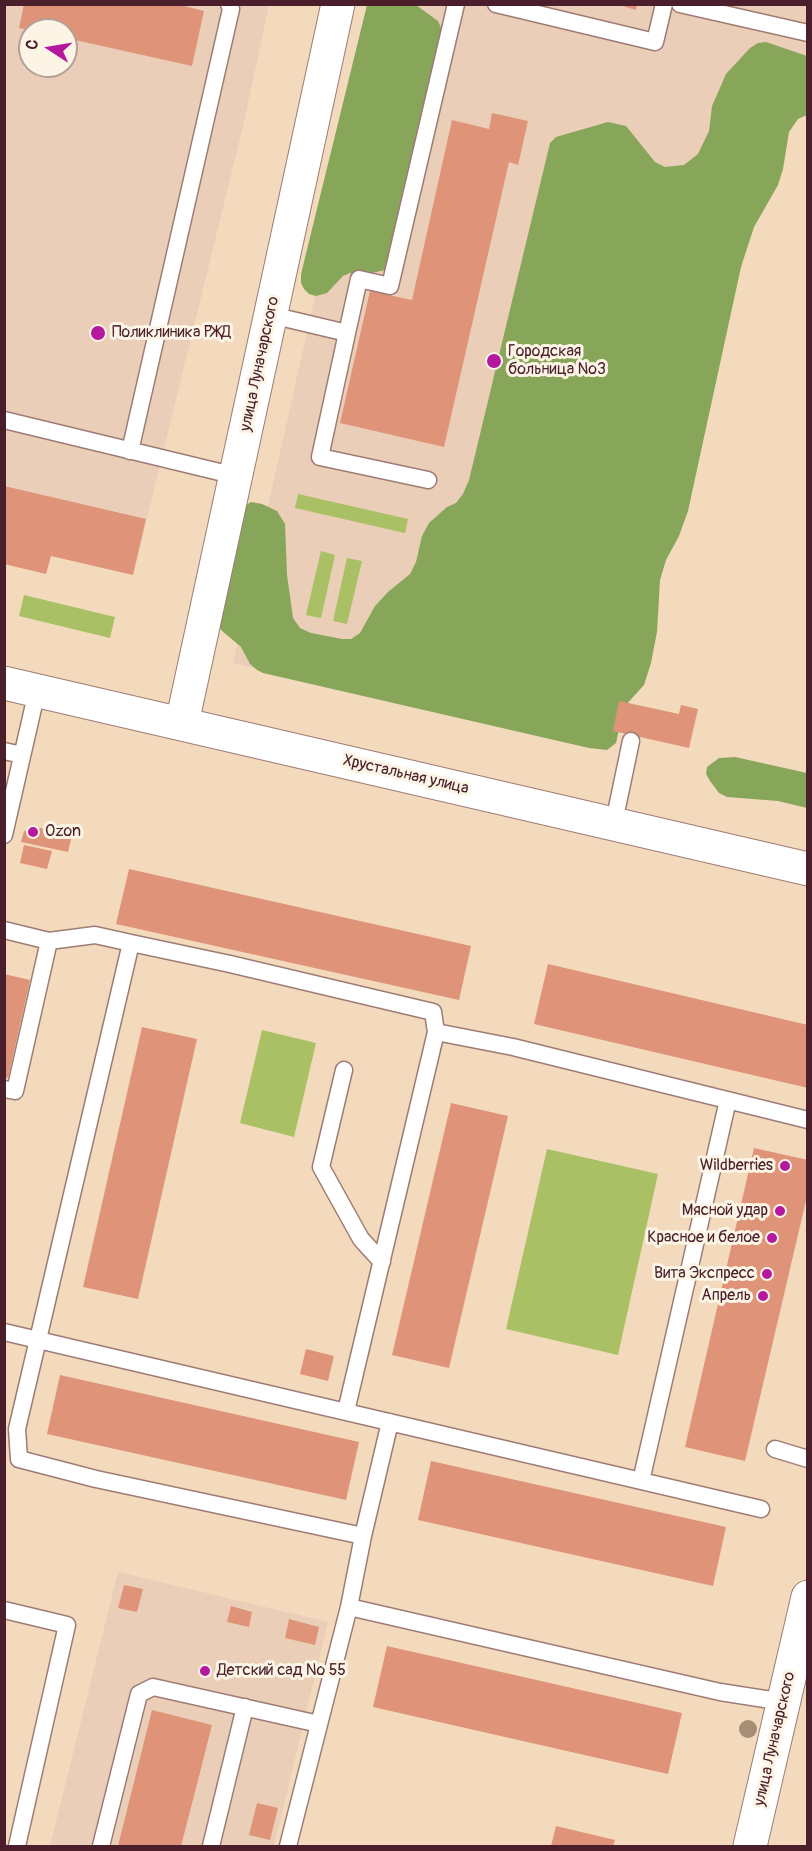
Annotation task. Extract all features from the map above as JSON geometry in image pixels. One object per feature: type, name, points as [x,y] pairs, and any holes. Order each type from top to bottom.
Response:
[{"type":"street","name":"улица Луначарского","points":[[182,723],[338,4]]},
{"type":"street","name":"Хрустальная улица","points":[[4,683],[614,822],[807,869]]},
{"type":"street","name":"улица Луначарского","points":[[750,1846],[807,1597]]},
{"type":"lane","points":[[130,451],[231,9],[229,4]]},
{"type":"lane","points":[[428,480],[320,457],[359,279],[390,286],[456,4]]},
{"type":"lane","points":[[496,4],[655,42],[664,4]]},
{"type":"lane","points":[[680,4],[807,33]]},
{"type":"lane","points":[[271,315],[347,333]]},
{"type":"lane","points":[[4,420],[236,476]]},
{"type":"lane","points":[[4,835],[37,691]]},
{"type":"lane","points":[[614,822],[631,741]]},
{"type":"lane","points":[[4,751],[22,754]]},
{"type":"lane","points":[[4,930],[49,941],[95,935],[433,1012],[436,1032],[346,1412]]},
{"type":"lane","points":[[4,1089],[15,1091],[49,941]]},
{"type":"lane","points":[[130,943],[16,1429],[19,1459],[96,1479],[363,1536]]},
{"type":"lane","points":[[436,1032],[513,1047],[807,1120]]},
{"type":"lane","points":[[344,1070],[321,1167],[362,1239],[382,1262]]},
{"type":"lane","points":[[641,1481],[728,1100]]},
{"type":"lane","points":[[4,1332],[762,1509]]},
{"type":"lane","points":[[288,1846],[349,1606],[390,1422]]},
{"type":"lane","points":[[775,1449],[807,1459]]},
{"type":"lane","points":[[349,1606],[720,1692],[784,1702]]},
{"type":"lane","points":[[4,1610],[67,1625],[17,1846]]},
{"type":"lane","points":[[101,1846],[140,1694],[153,1687],[319,1724]]},
{"type":"lane","points":[[211,1846],[245,1707]]},
{"type":"shaded area","name":"Поликлиника РЖД","points":[[5,5],[269,5],[244,122],[133,575],[5,545]]},
{"type":"shaded area","name":"Городская больница №3","points":[[380,5],[807,5],[807,59],[758,47],[602,748],[233,663]]},
{"type":"shaded area","name":"Детский сад № 55","points":[[118,1572],[328,1622],[274,1846],[50,1846]]},
{"type":"green space","points":[[367,5],[416,5],[438,21],[442,30],[392,262],[385,270],[372,273],[350,273],[343,276],[327,293],[316,296],[304,289],[301,274]]},
{"type":"green space","points":[[766,42],[807,56],[807,115],[798,119],[789,132],[778,185],[754,227],[741,267],[688,511],[679,536],[666,560],[660,580],[657,632],[651,663],[644,685],[624,707],[616,743],[607,750],[589,748],[257,670],[250,664],[241,647],[221,630],[217,621],[243,507],[251,502],[262,504],[277,511],[285,524],[287,575],[293,618],[300,628],[311,633],[342,639],[351,639],[360,633],[375,606],[410,574],[416,562],[422,536],[429,523],[447,507],[456,503],[469,480],[550,143],[556,137],[608,122],[626,126],[655,162],[665,167],[684,165],[698,154],[709,131],[712,106],[726,74],[750,48],[758,43]]},
{"type":"green space","points":[[298,494],[408,519],[405,533],[295,508]]},
{"type":"green space","points":[[321,551],[335,555],[321,618],[306,615]]},
{"type":"green space","points":[[347,558],[362,561],[347,624],[333,621]]},
{"type":"green space","points":[[24,595],[115,617],[110,638],[19,616]]},
{"type":"green space","points":[[735,757],[807,773],[807,808],[778,801],[727,797],[719,793],[706,774],[707,767],[719,758]]},
{"type":"green space","points":[[262,1030],[316,1043],[294,1137],[240,1123]]},
{"type":"green space","points":[[547,1149],[658,1174],[618,1355],[506,1329]]},
{"type":"building","points":[[24,4],[177,4],[204,11],[192,66],[78,41],[78,18],[21,18]]},
{"type":"building","points":[[616,4],[637,4],[636,10]]},
{"type":"building","points":[[492,113],[528,121],[518,165],[509,162],[444,447],[340,423],[370,291],[412,300],[452,120],[489,129]]},
{"type":"building","points":[[4,486],[146,519],[133,575],[51,556],[46,574],[4,564]]},
{"type":"building","points":[[619,701],[679,714],[681,705],[698,709],[689,748],[613,731]]},
{"type":"building","points":[[42,828],[72,835],[68,852],[21,842],[24,831]]},
{"type":"building","points":[[24,845],[52,851],[47,869],[20,863]]},
{"type":"building","points":[[129,869],[471,946],[459,1000],[116,924]]},
{"type":"building","points":[[548,964],[808,1025],[808,1088],[534,1024]]},
{"type":"building","points":[[4,974],[30,980],[8,1078],[4,1077]]},
{"type":"building","points":[[142,1027],[197,1039],[138,1299],[83,1287]]},
{"type":"building","points":[[451,1103],[508,1116],[449,1368],[392,1355]]},
{"type":"building","points":[[754,1148],[808,1160],[808,1192],[745,1461],[685,1447]]},
{"type":"building","points":[[306,1349],[334,1356],[328,1381],[300,1374]]},
{"type":"building","points":[[60,1375],[359,1442],[346,1500],[47,1434]]},
{"type":"building","points":[[431,1461],[726,1527],[713,1586],[418,1520]]},
{"type":"building","points":[[124,1585],[143,1589],[137,1612],[118,1608]]},
{"type":"building","points":[[231,1606],[252,1612],[249,1627],[227,1622]]},
{"type":"building","points":[[289,1619],[319,1627],[315,1645],[285,1638]]},
{"type":"building","points":[[387,1646],[682,1713],[668,1774],[373,1707]]},
{"type":"building","points":[[152,1710],[212,1725],[181,1846],[118,1846]]},
{"type":"building","points":[[257,1803],[278,1808],[270,1840],[249,1835]]},
{"type":"building","points":[[556,1826],[615,1840],[613,1846],[551,1846]]},
{"type":"place","name":"Поликлиника РЖД","points":[[98,333]]},
{"type":"place","name":"Городская больница №3","points":[[494,361]]},
{"type":"place","name":"Ozon","points":[[33,832]]},
{"type":"place","name":"Wildberries","points":[[785,1166]]},
{"type":"place","name":"Мясной удар","points":[[780,1211]]},
{"type":"place","name":"Красное и белое","points":[[772,1238]]},
{"type":"place","name":"Вита Экспресс","points":[[767,1274]]},
{"type":"place","name":"Апрель","points":[[763,1296]]},
{"type":"place","name":"Детский сад № 55","points":[[205,1671]]}]
